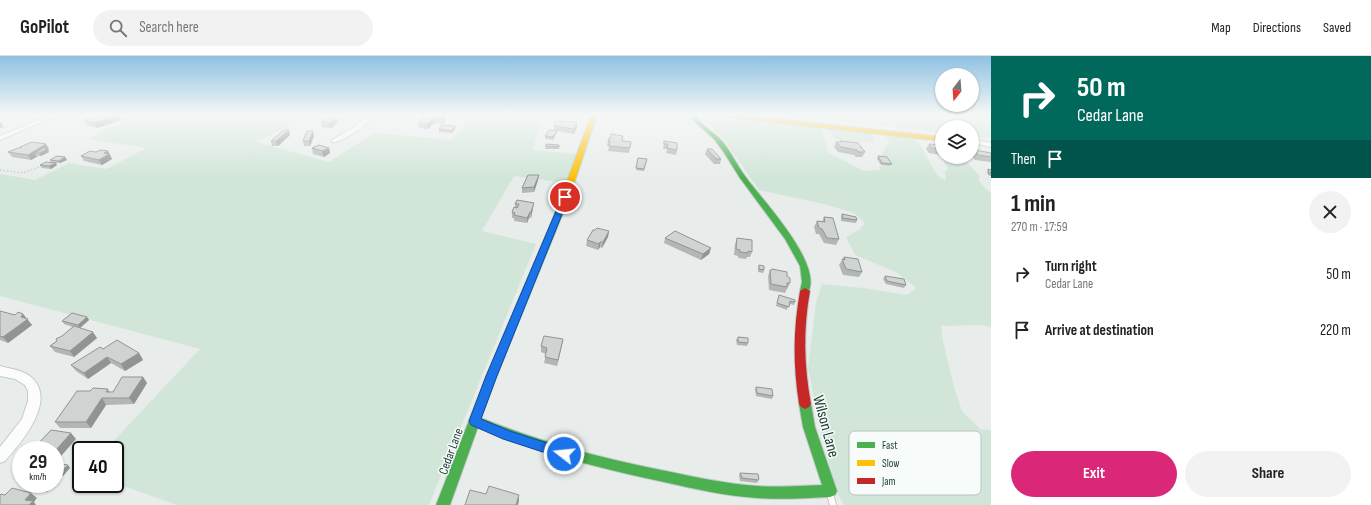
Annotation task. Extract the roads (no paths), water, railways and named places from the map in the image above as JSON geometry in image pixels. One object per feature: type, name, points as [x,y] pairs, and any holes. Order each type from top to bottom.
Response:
[{"type":"street","points":[[334,141],[343,136]]},
{"type":"street","name":"Cedar Lane","points":[[443,505],[494,369],[559,214],[587,136]]},
{"type":"street","name":"Wilson Lane","points":[[714,136],[726,150],[742,177],[789,238],[804,266],[807,282],[800,320],[798,356],[800,378],[809,427],[830,491]]},
{"type":"street","points":[[923,136],[935,137]]},
{"type":"street","points":[[979,142],[991,144]]},
{"type":"street","points":[[0,371],[21,377],[28,382],[33,390],[34,401],[25,428],[0,457]]},
{"type":"street","points":[[475,421],[507,436],[595,462],[688,481],[756,492],[787,493],[830,491]]},
{"type":"lane","points":[[830,491],[833,505]]}]
